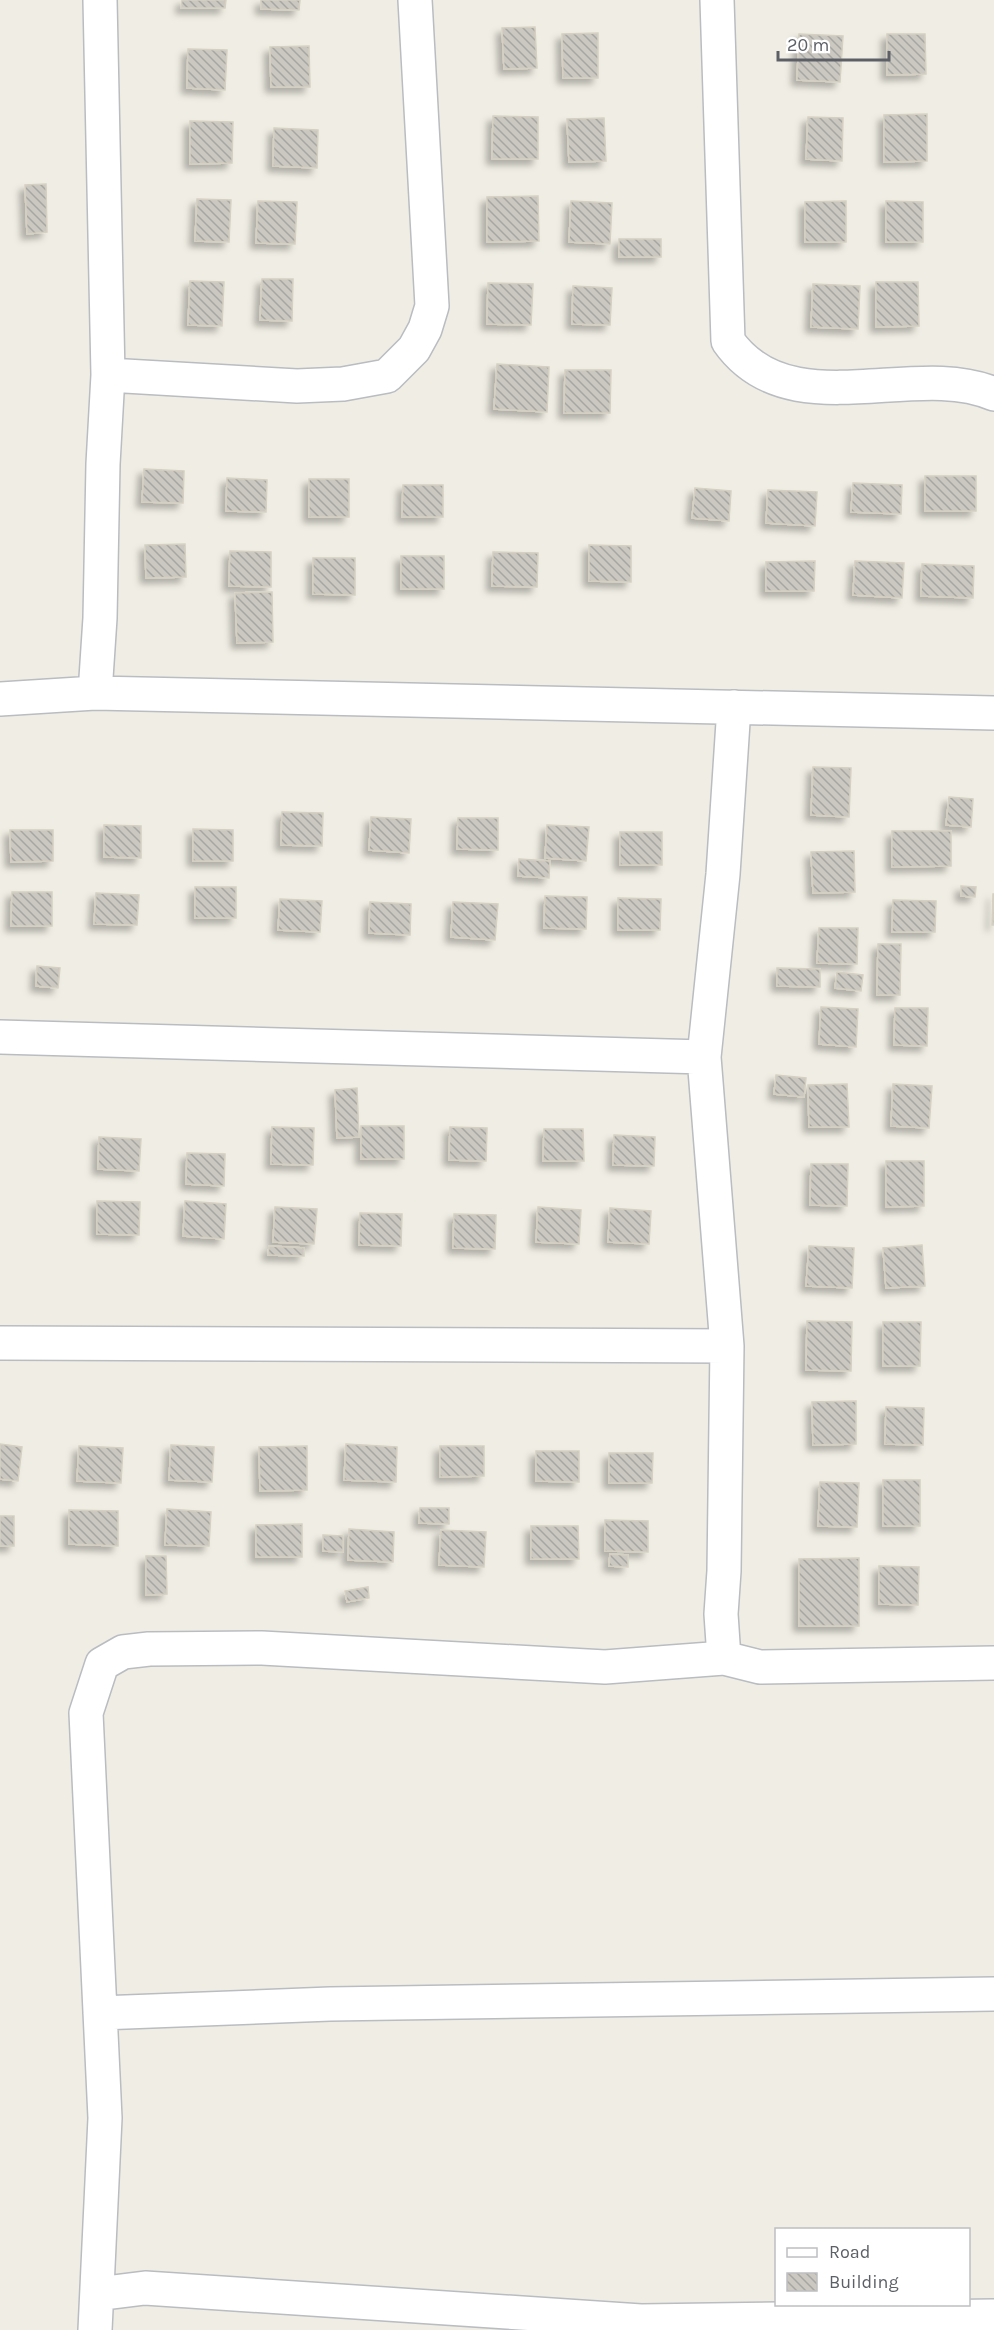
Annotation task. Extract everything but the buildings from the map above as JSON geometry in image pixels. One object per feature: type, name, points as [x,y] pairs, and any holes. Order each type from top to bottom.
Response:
[{"type":"street","points":[[95,693],[100,618],[103,465],[108,375],[100,0]]},
{"type":"street","points":[[108,375],[297,386],[343,384],[387,375],[414,349],[425,329],[432,306],[415,0]]},
{"type":"street","points":[[717,0],[728,341],[735,351],[762,373],[802,385],[879,387],[963,385],[994,394]]},
{"type":"street","points":[[0,699],[95,693],[994,713]]},
{"type":"street","points":[[724,1658],[721,1614],[724,1571],[727,1346],[704,1056],[723,874],[734,707]]},
{"type":"street","points":[[0,1037],[704,1056]]},
{"type":"street","points":[[0,1343],[727,1346]]},
{"type":"street","points":[[95,2330],[105,2118],[86,1713],[102,1664],[123,1652],[262,1648],[605,1668],[724,1658],[760,1667],[994,1663]]},
{"type":"street","points":[[100,2013],[342,2004],[994,1994]]},
{"type":"street","points":[[97,2294],[145,2288],[641,2321],[994,2316]]}]
